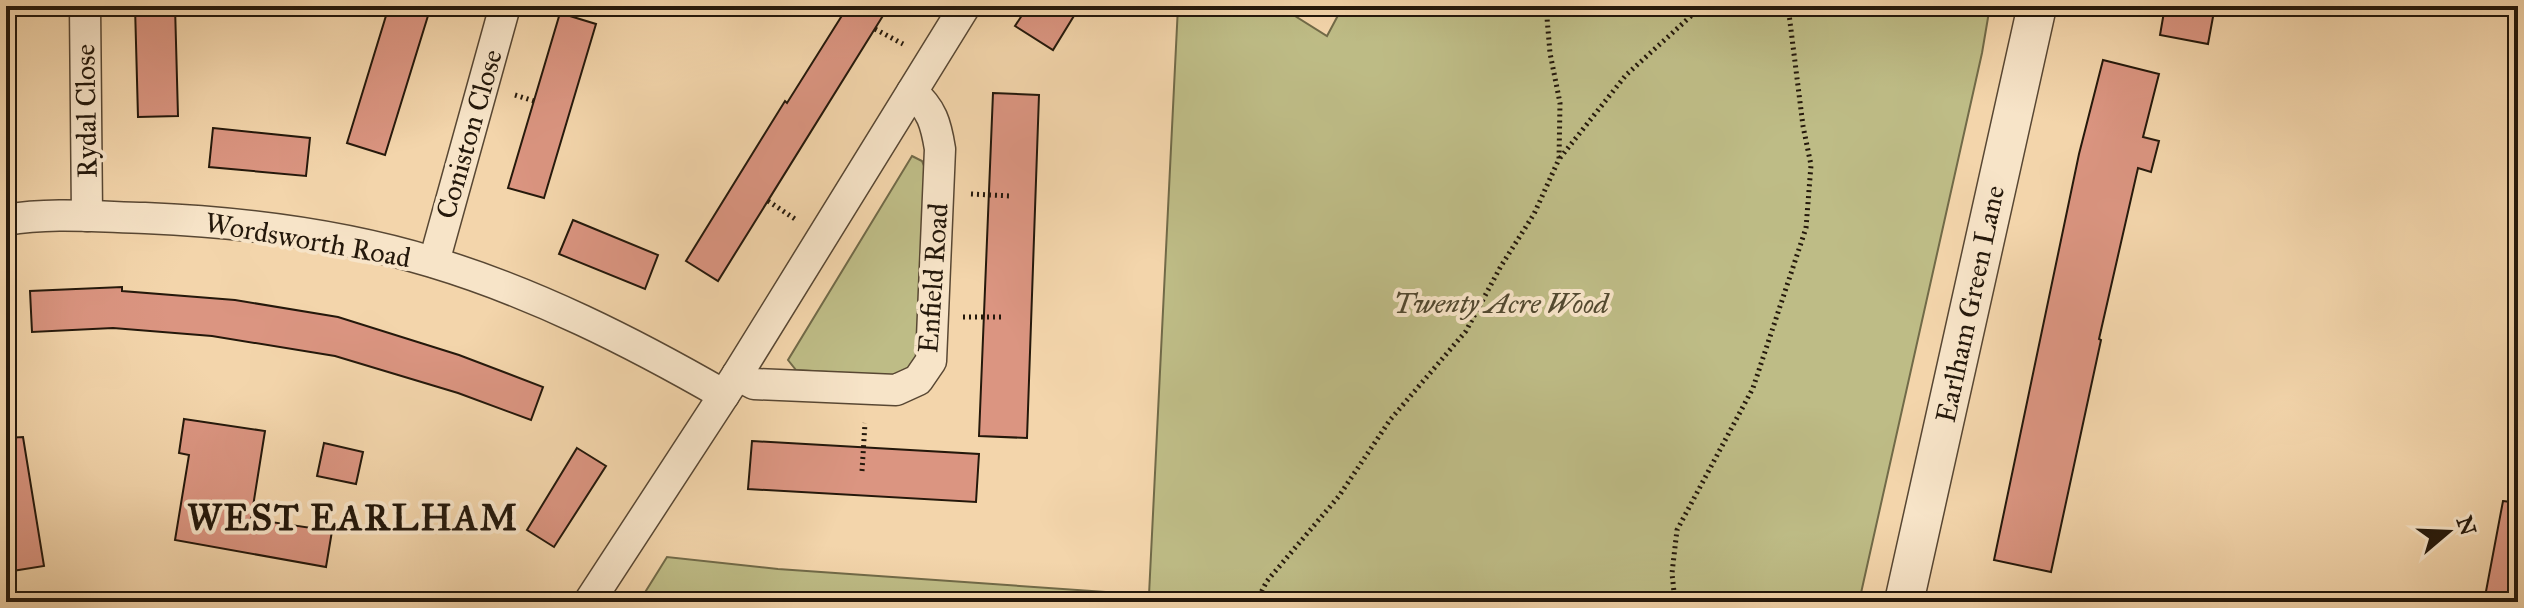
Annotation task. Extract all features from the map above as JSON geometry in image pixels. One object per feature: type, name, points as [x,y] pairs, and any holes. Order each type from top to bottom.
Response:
[{"type":"street","name":"Rydal Close","points":[[85,6],[87,216]]},
{"type":"street","name":"Coniston Close","points":[[434,262],[505,6]]},
{"type":"street","points":[[589,602],[731,385],[965,6]]},
{"type":"street","name":"Earlham Green Lane","points":[[1904,602],[2037,6]]},
{"type":"street","name":"Enfield Road","points":[[731,385],[896,390],[918,380],[931,361],[940,149],[935,120],[926,104],[912,92]]},
{"type":"street","name":"Wordsworth Road","points":[[6,220],[87,216],[210,220],[360,243],[434,262],[545,303],[678,369],[731,385]]},
{"type":"path","points":[[1546,6],[1550,53],[1560,103],[1559,159]]},
{"type":"path","points":[[1256,602],[1267,581],[1339,496],[1390,420],[1466,331],[1501,266],[1534,214],[1559,159],[1626,75],[1702,6]]},
{"type":"path","points":[[1675,602],[1672,573],[1677,530],[1753,388],[1806,228],[1811,165],[1788,6]]},
{"type":"path","points":[[862,471],[867,390]]},
{"type":"green space","name":"Twenty Acre Wood","points":[[1178,6],[1279,6],[1327,36],[1343,6],[1990,6],[1859,602],[639,602],[667,557],[778,569],[1149,595]]},
{"type":"green space","points":[[912,156],[922,161],[926,171],[917,359],[908,369],[892,376],[796,370],[788,360]]},
{"type":"building","points":[[135,6],[175,6],[178,116],[138,117]]},
{"type":"building","points":[[389,6],[431,6],[385,155],[347,143]]},
{"type":"building","points":[[848,6],[889,6],[718,281],[686,261]]},
{"type":"building","points":[[1028,6],[1080,6],[1053,50],[1015,26]]},
{"type":"building","points":[[2165,6],[2215,6],[2208,44],[2160,35]]},
{"type":"building","points":[[560,13],[596,24],[544,198],[508,188]]},
{"type":"building","points":[[2103,60],[2159,74],[2143,137],[2159,141],[2151,172],[2138,168],[2051,572],[1994,560],[2079,154]]},
{"type":"building","points":[[993,93],[1039,95],[1027,438],[979,436]]},
{"type":"building","points":[[213,128],[310,138],[306,176],[209,167]]},
{"type":"building","points":[[573,220],[658,255],[645,289],[559,254]]},
{"type":"building","points":[[122,287],[122,291],[235,300],[338,317],[459,355],[543,387],[531,420],[458,393],[335,356],[212,336],[113,328],[32,332],[30,291]]},
{"type":"building","points":[[184,419],[265,431],[251,519],[332,531],[326,567],[175,540],[189,455],[179,453]]},
{"type":"building","points":[[23,437],[44,566],[6,572],[6,438]]},
{"type":"building","points":[[752,441],[979,454],[976,502],[748,489]]},
{"type":"building","points":[[324,443],[363,452],[356,484],[317,476]]},
{"type":"building","points":[[577,448],[606,466],[554,547],[527,530]]},
{"type":"building","points":[[2503,501],[2518,503],[2518,602],[2484,602]]},
{"type":"district","name":"WEST EARLHAM","points":[[353,518]]}]
